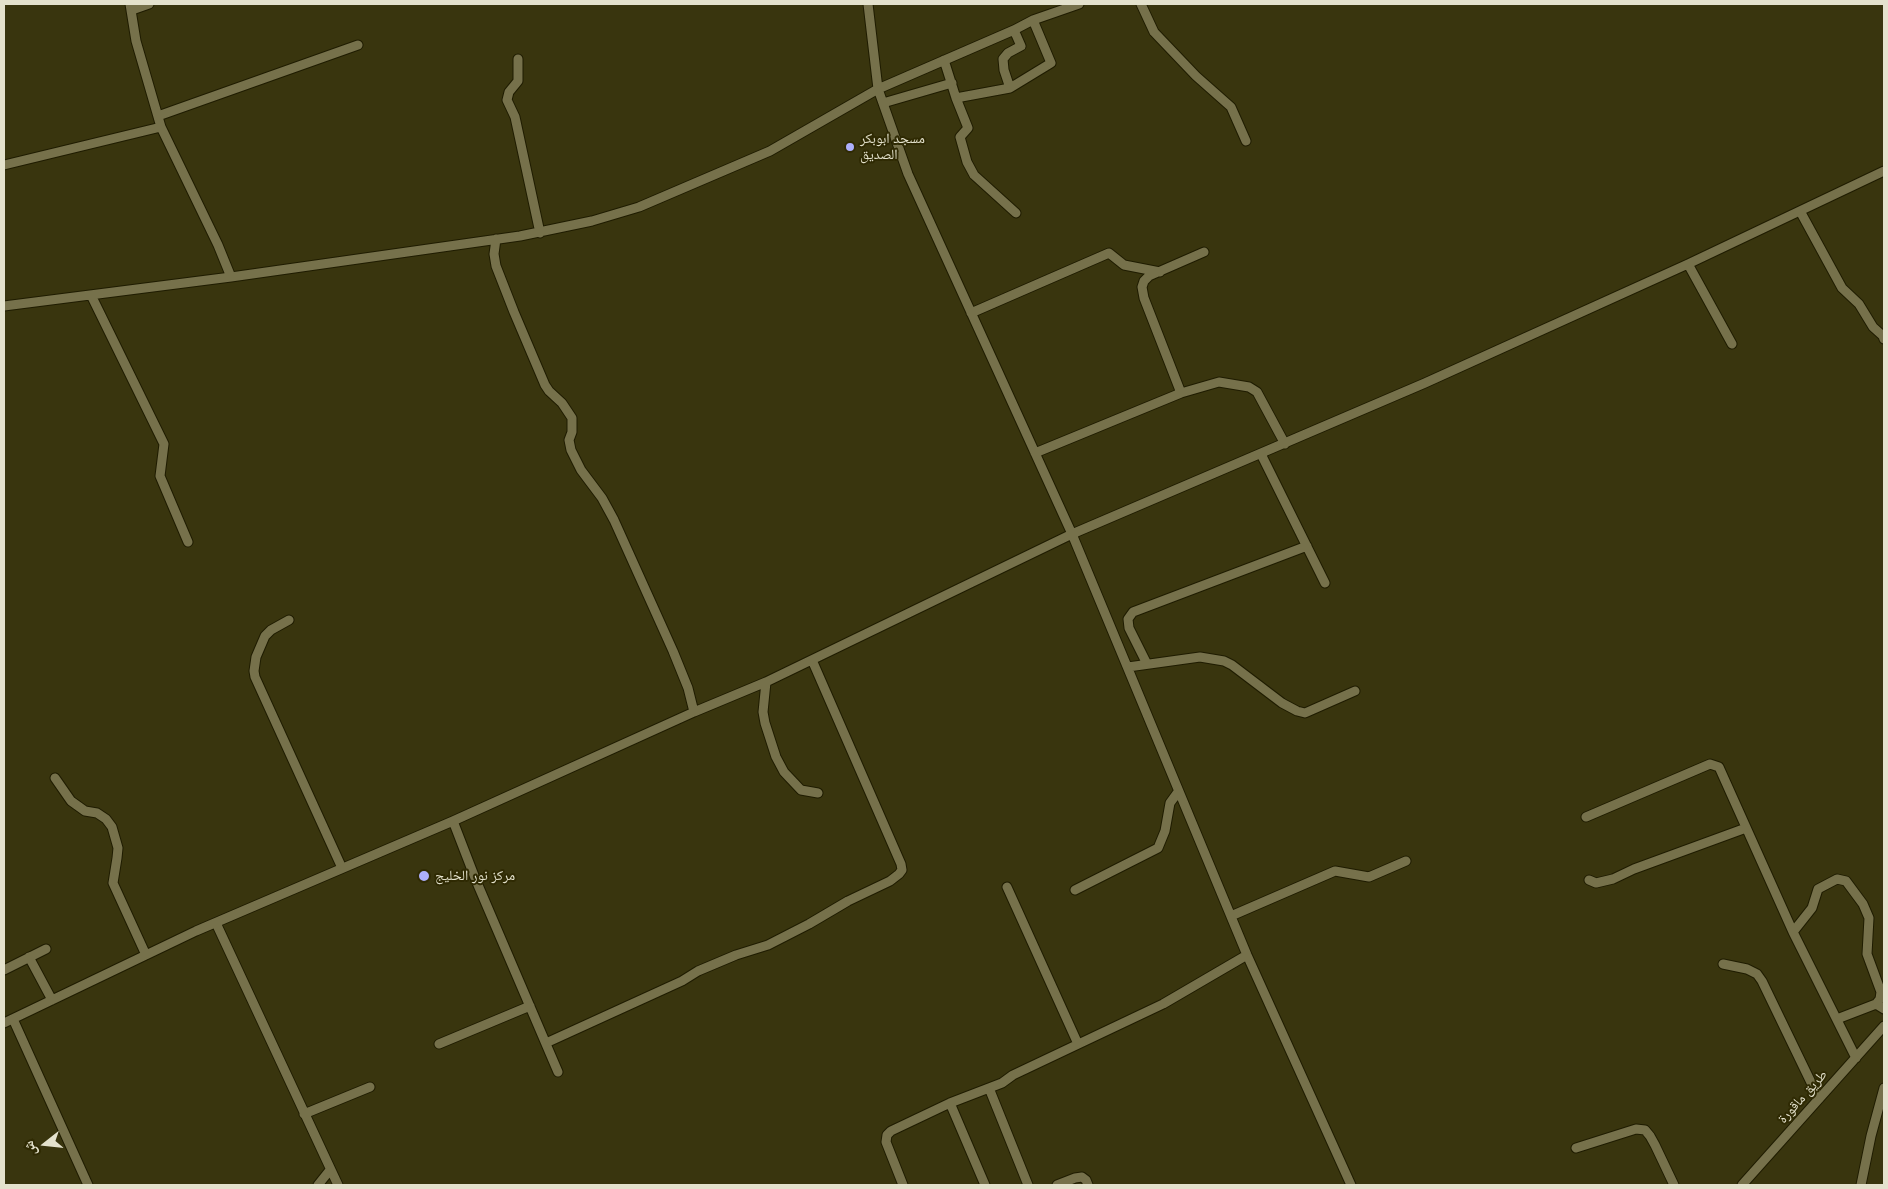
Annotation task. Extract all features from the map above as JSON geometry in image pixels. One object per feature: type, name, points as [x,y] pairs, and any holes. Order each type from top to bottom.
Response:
[{"type":"street","points":[[149,4],[131,7],[136,42],[161,127],[218,245],[231,277]]},
{"type":"street","points":[[868,4],[878,89],[908,174],[1072,534],[1247,956],[1351,1185]]},
{"type":"street","points":[[4,306],[231,277],[540,233],[592,221],[639,207],[770,151],[878,89],[1033,20],[1079,4]]},
{"type":"street","points":[[1141,4],[1154,32],[1196,76],[1231,107],[1246,140]]},
{"type":"street","points":[[956,98],[1010,88],[1051,63],[1033,20]]},
{"type":"street","points":[[1010,88],[1004,70],[1003,59],[1008,53],[1021,46],[1014,30]]},
{"type":"street","points":[[158,116],[358,46]]},
{"type":"street","points":[[518,58],[518,81],[509,92],[507,100],[515,116],[540,233]]},
{"type":"street","points":[[944,60],[968,128],[960,137],[967,162],[974,175],[1016,213]]},
{"type":"street","points":[[883,104],[952,83]]},
{"type":"street","points":[[4,165],[161,127]]},
{"type":"street","points":[[4,1023],[216,923],[766,682],[1072,534],[1425,383],[1688,264],[1884,171]]},
{"type":"street","points":[[1800,211],[1842,288],[1859,304],[1873,327],[1884,339]]},
{"type":"street","points":[[496,239],[494,254],[496,266],[514,312],[549,391],[562,403],[572,418],[572,432],[569,440],[571,450],[581,470],[602,498],[614,520],[673,652],[688,688],[694,712]]},
{"type":"street","points":[[1181,392],[1144,298],[1142,287],[1144,281],[1149,276],[1204,252]]},
{"type":"street","points":[[971,313],[1109,253],[1124,265],[1160,272]]},
{"type":"street","points":[[1688,264],[1732,344]]},
{"type":"street","points":[[90,295],[164,444],[160,476],[188,542]]},
{"type":"street","points":[[1035,453],[1181,392],[1219,382],[1249,387],[1257,392],[1285,444]]},
{"type":"street","points":[[1261,454],[1325,582]]},
{"type":"street","points":[[1147,664],[1129,628],[1128,619],[1133,612],[1306,546]]},
{"type":"street","points":[[289,620],[271,630],[265,636],[256,658],[255,677],[342,868]]},
{"type":"street","points":[[1128,667],[1200,657],[1224,661],[1282,703],[1305,713],[1355,691]]},
{"type":"street","points":[[546,1042],[736,955],[768,945],[890,881],[902,870],[812,660]]},
{"type":"street","points":[[766,682],[765,723],[776,757],[792,782],[802,790],[818,792]]},
{"type":"street","points":[[1586,816],[1710,764],[1719,767],[1793,932],[1856,1058]]},
{"type":"street","points":[[55,778],[71,801],[85,811],[97,813],[106,819],[112,827],[118,848],[113,883],[146,955]]},
{"type":"street","points":[[1075,890],[1158,848],[1165,831],[1170,803],[1178,792]]},
{"type":"street","points":[[452,821],[558,1072]]},
{"type":"street","points":[[1590,880],[1596,883],[1613,879],[1634,869],[1746,828]]},
{"type":"street","points":[[1231,916],[1335,870],[1369,877],[1406,861]]},
{"type":"street","points":[[1793,932],[1812,908],[1818,890],[1837,879],[1846,881],[1863,904],[1869,918],[1866,954],[1881,996],[1880,1006],[1837,1019]]},
{"type":"street","points":[[1006,887],[1078,1044]]},
{"type":"street","points":[[216,923],[338,1185]]},
{"type":"street","points":[[4,970],[46,949]]},
{"type":"street","points":[[903,1185],[886,1142],[887,1135],[891,1131],[1002,1083],[1013,1075],[1163,1004],[1247,956]]},
{"type":"street","points":[[29,957],[52,1000]]},
{"type":"street","points":[[1723,964],[1747,969],[1757,974],[1762,981],[1819,1099]]},
{"type":"street","points":[[439,1044],[530,1006]]},
{"type":"street","points":[[13,1019],[88,1185]]},
{"type":"street","name":"طريق ماقورة","points":[[1742,1185],[1884,1026]]},
{"type":"street","points":[[304,1114],[370,1087]]},
{"type":"street","points":[[988,1088],[1028,1185]]},
{"type":"street","points":[[1861,1185],[1871,1136],[1884,1088]]},
{"type":"street","points":[[950,1104],[985,1185]]},
{"type":"street","points":[[1576,1148],[1636,1129],[1645,1130],[1655,1145],[1674,1185]]},
{"type":"street","points":[[318,1185],[330,1170]]},
{"type":"street","points":[[1056,1185],[1082,1177],[1088,1185]]},
{"type":"place","name":"مسجد ابوبكر الصديق","points":[[850,147]]},
{"type":"place","name":"مركز نور الخليج","points":[[424,876]]}]
